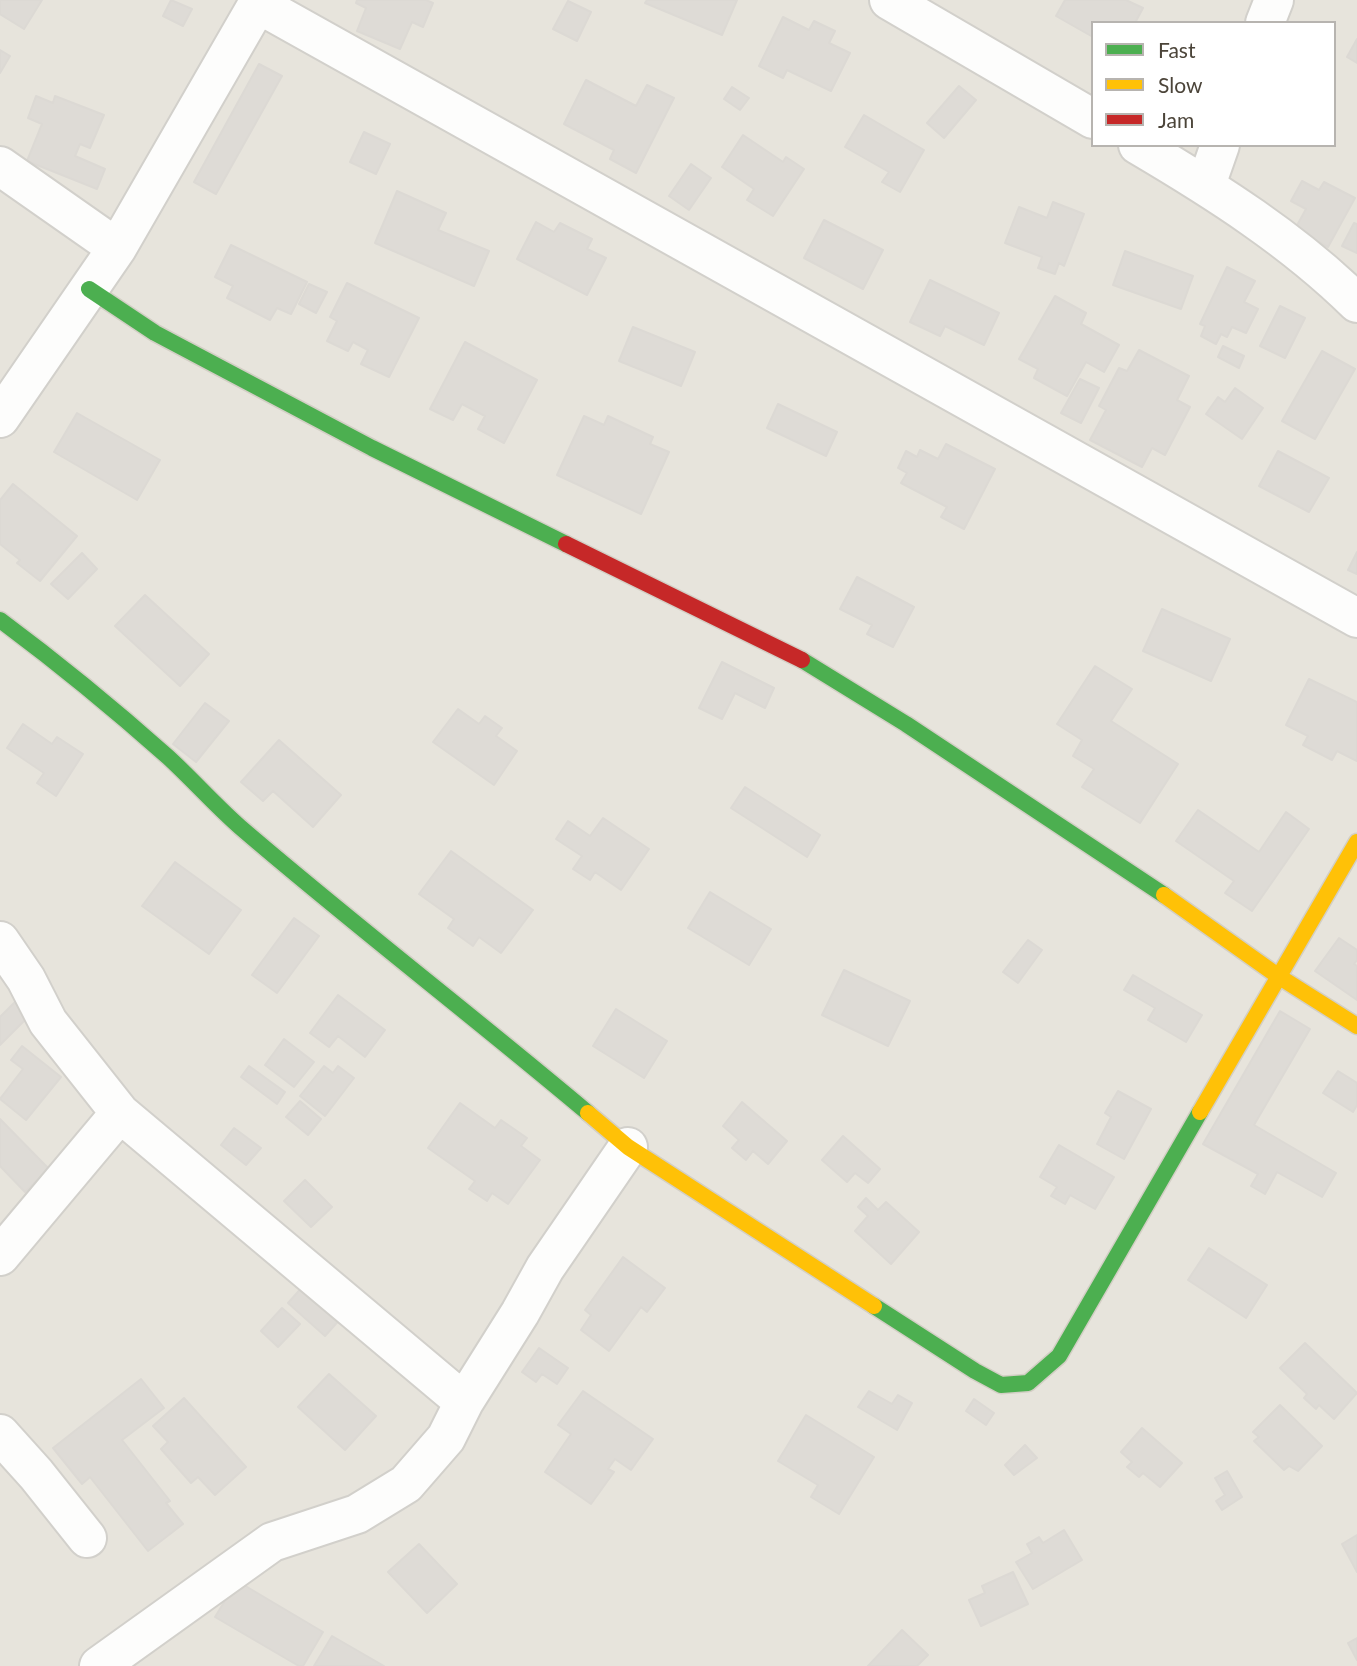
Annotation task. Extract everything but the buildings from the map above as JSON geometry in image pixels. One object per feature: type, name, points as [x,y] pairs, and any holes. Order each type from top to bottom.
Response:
[{"type":"street","points":[[889,0],[1091,118]]},
{"type":"street","points":[[1266,21],[1274,0]]},
{"type":"street","points":[[0,418],[117,248],[259,2],[1357,618]]},
{"type":"street","points":[[1141,147],[1206,184],[1322,269],[1357,303]]},
{"type":"street","points":[[1206,184],[1219,147]]},
{"type":"street","points":[[0,166],[117,248]]},
{"type":"street","points":[[89,289],[155,333],[372,448],[798,658],[906,724],[1134,873],[1279,976],[1357,1026]]},
{"type":"street","points":[[0,620],[66,669],[169,758],[238,825],[628,1147],[975,1371],[1001,1385],[1028,1383],[1059,1356],[1357,842]]},
{"type":"street","points":[[0,941],[26,979],[48,1022],[120,1113],[464,1402]]},
{"type":"street","points":[[0,1256],[120,1113]]},
{"type":"street","points":[[99,1666],[272,1542],[357,1514],[405,1484],[446,1438],[464,1402],[545,1268],[628,1147]]},
{"type":"street","points":[[0,1434],[87,1538]]},
{"type":"shaded area","points":[[0,0],[1357,0],[1357,1666],[0,1666]]},
{"type":"traffic: fast","points":[[89,289],[155,333],[372,448],[566,544]]},
{"type":"traffic: fast","points":[[0,620],[127,721],[231,819],[283,863],[588,1113]]},
{"type":"traffic: fast","points":[[802,660],[906,724],[1164,895]]},
{"type":"traffic: fast","points":[[874,1306],[1001,1385],[1028,1383],[1059,1356],[1200,1112]]},
{"type":"traffic: slow","points":[[1200,1112],[1357,842]]},
{"type":"traffic: slow","points":[[1164,895],[1278,976],[1357,1026]]},
{"type":"traffic: slow","points":[[588,1113],[628,1147],[874,1306]]},
{"type":"traffic: jam","points":[[566,544],[802,660]]}]
